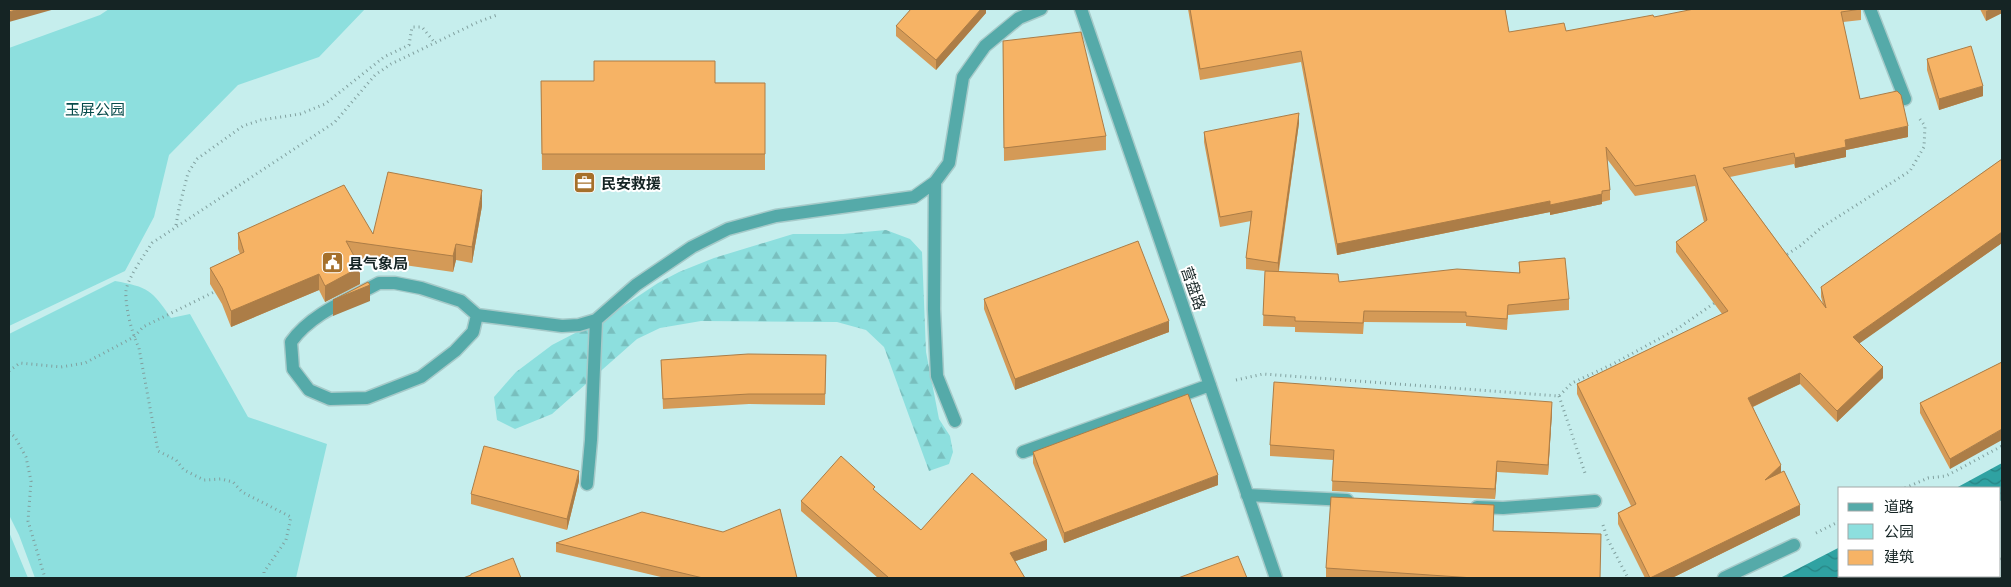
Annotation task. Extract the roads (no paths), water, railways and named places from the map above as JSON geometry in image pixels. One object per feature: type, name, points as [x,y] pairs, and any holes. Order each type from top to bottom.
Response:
[{"type":"street","points":[[477,315],[473,332],[456,351],[422,377],[367,398],[330,399],[309,390],[293,368],[291,342],[301,328],[320,314],[379,283],[395,283],[421,288],[461,301],[477,315],[562,326],[579,325],[596,320],[636,285],[692,247],[728,229],[776,216],[914,197],[935,182],[949,163],[963,76],[985,46],[1019,18],[1041,9]]},
{"type":"street","name":"营盘路","points":[[1081,9],[1276,578]]},
{"type":"street","points":[[1870,9],[1905,99]]},
{"type":"street","points":[[935,182],[934,309],[937,376],[955,421]]},
{"type":"street","points":[[587,484],[592,440],[596,320]]},
{"type":"street","points":[[1023,452],[1210,385]]},
{"type":"street","points":[[1247,495],[1356,501]]},
{"type":"street","points":[[1464,506],[1503,508],[1595,501]]},
{"type":"street","points":[[1724,578],[1794,545]]},
{"type":"water","points":[[2002,463],[2002,500],[2001,487],[1958,487]]},
{"type":"water","points":[[1838,548],[1838,577],[1858,577],[1855,578],[1780,578]]},
{"type":"place","name":"民安救援","points":[[585,183]]},
{"type":"place","name":"县气象局","points":[[332,263]]},
{"type":"park label","name":"玉屏公园","points":[[95,109]]}]
